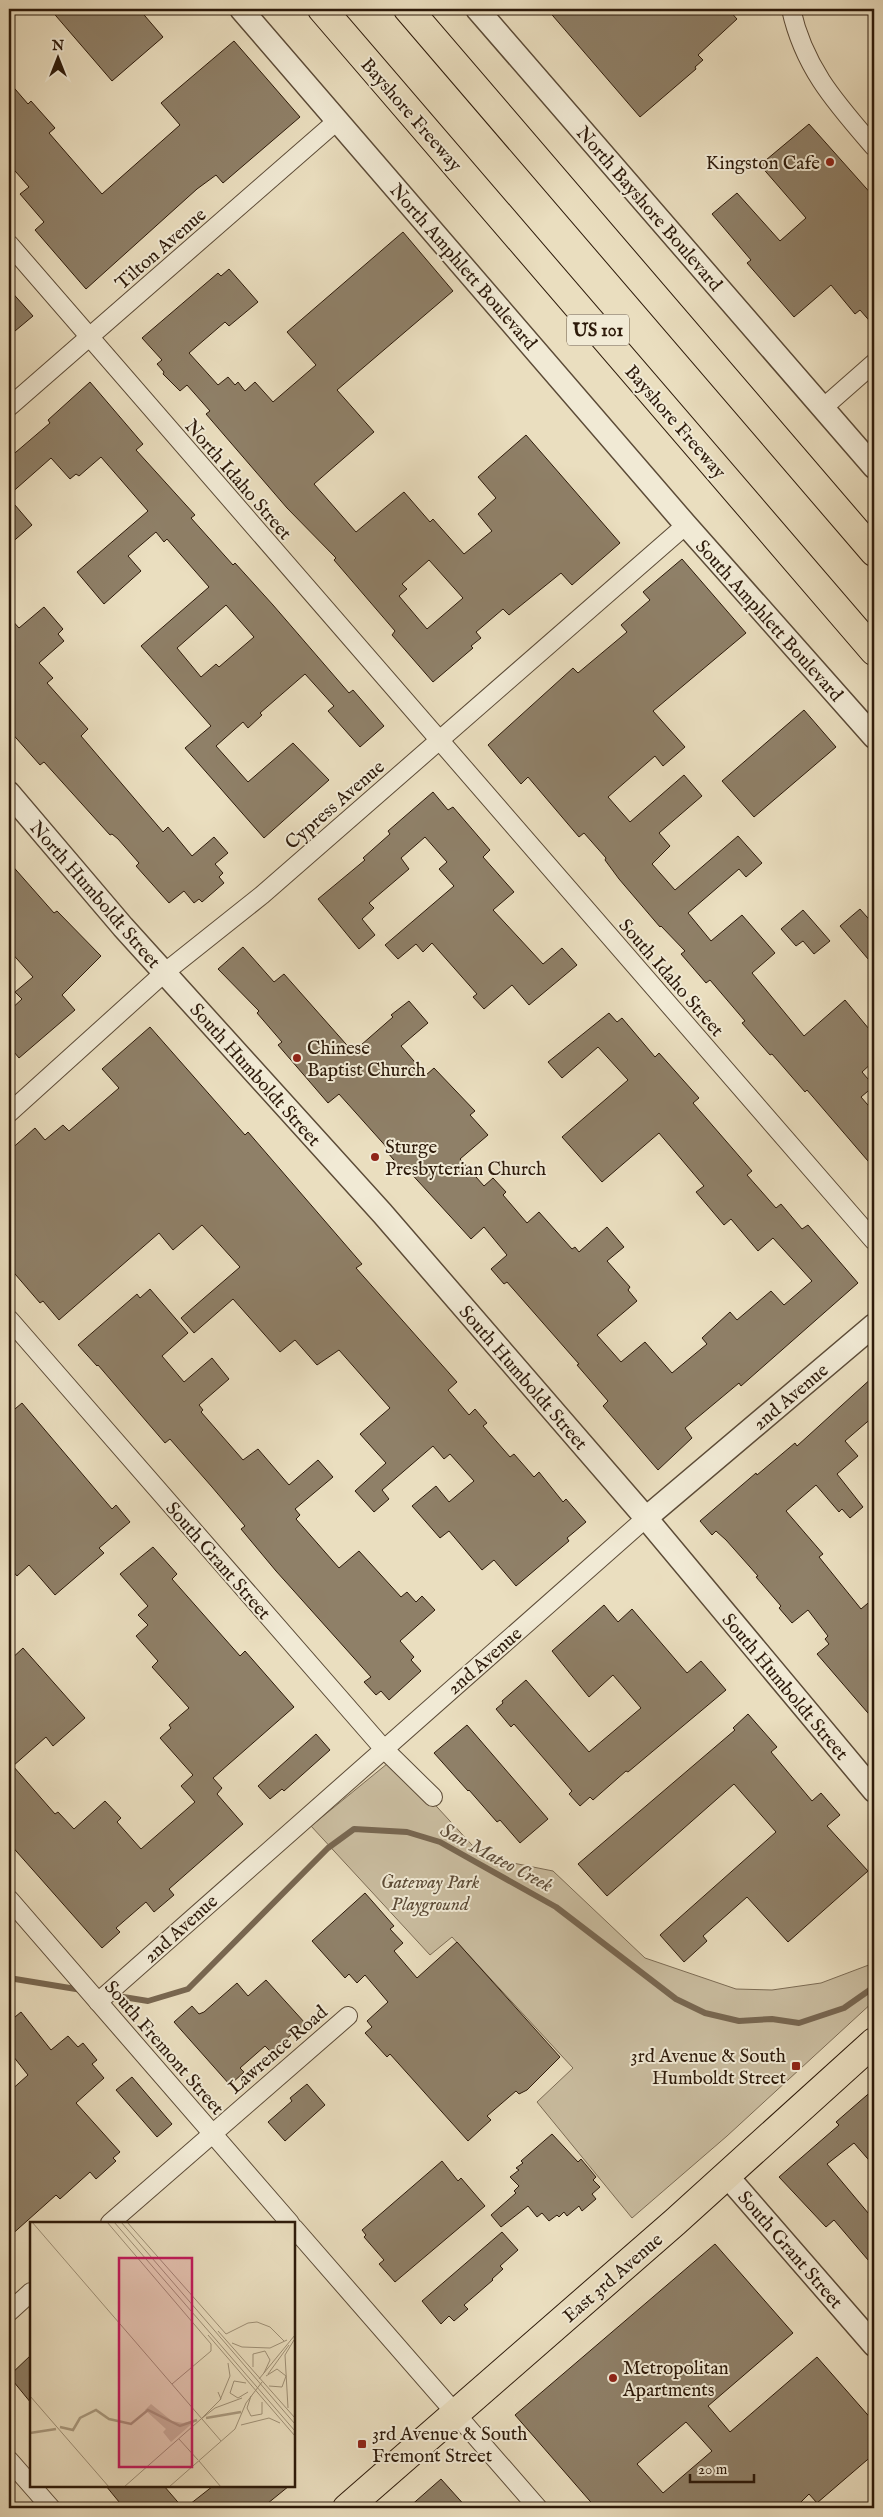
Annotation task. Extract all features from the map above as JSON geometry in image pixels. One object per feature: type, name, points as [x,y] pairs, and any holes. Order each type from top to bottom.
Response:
[{"type":"main road","name":"Bayshore Freeway","points":[[322,9],[874,651]]},
{"type":"main road","points":[[408,9],[874,552]]},
{"type":"main road","name":"East 3rd Avenue","points":[[347,2508],[458,2414],[727,2176],[874,2042]]},
{"type":"street","name":"North Amphlett Boulevard","points":[[241,9],[686,525]]},
{"type":"street","name":"North Bayshore Boulevard","points":[[477,9],[824,407],[874,467]]},
{"type":"street","points":[[791,9],[798,37],[826,91],[874,147]]},
{"type":"street","name":"Tilton Avenue","points":[[9,407],[338,120]]},
{"type":"street","name":"North Idaho Street","points":[[9,244],[88,338],[438,741]]},
{"type":"street","points":[[824,407],[874,363]]},
{"type":"street","name":"South Amphlett Boulevard","points":[[686,525],[874,737]]},
{"type":"street","name":"Cypress Avenue","points":[[9,1113],[164,972],[262,895],[686,525]]},
{"type":"street","name":"South Idaho Street","points":[[438,741],[874,1241]]},
{"type":"street","name":"North Humboldt Street","points":[[9,793],[164,972]]},
{"type":"street","name":"South Humboldt Street","points":[[164,972],[382,1213],[646,1518],[874,1791]]},
{"type":"street","name":"South Grant Street","points":[[9,1319],[383,1748],[433,1797]]},
{"type":"street","name":"2nd Avenue","points":[[98,2002],[383,1748],[646,1518],[874,1324]]},
{"type":"street","name":"South Fremont Street","points":[[9,1899],[289,2222]]},
{"type":"street","name":"Lawrence Road","points":[[211,2134],[348,2016]]},
{"type":"street","points":[[111,2222],[211,2134]]},
{"type":"street","name":"South Grant Street","points":[[727,2176],[874,2345]]},
{"type":"street","points":[[295,2229],[538,2508]]},
{"type":"street","points":[[9,2312],[30,2293]]},
{"type":"street","points":[[9,2460],[30,2484]]},
{"type":"street","points":[[33,2487],[51,2508]]},
{"type":"green space","name":"Gateway Park Playground","points":[[393,1759],[483,1857],[553,1871],[645,1958],[736,1989],[772,1990],[821,1983],[874,1963],[874,2001],[727,2136],[632,2218],[537,2102],[573,2068],[452,1937],[430,1955],[311,1826]]},
{"type":"building","points":[[50,9],[139,9],[163,37],[112,81]]},
{"type":"building","points":[[547,9],[728,9],[737,19],[698,55],[703,60],[695,67],[696,69],[640,117]]},
{"type":"building","points":[[234,41],[300,117],[223,183],[216,175],[197,189],[86,289],[35,230],[44,222],[20,194],[29,187],[9,164],[9,82],[28,104],[31,101],[55,128],[49,133],[102,194],[180,125],[161,103]]},
{"type":"building","points":[[809,124],[874,197],[874,326],[860,310],[855,314],[831,285],[794,317],[747,263],[751,260],[712,214],[737,193],[780,241],[806,218],[760,165]]},
{"type":"building","points":[[403,232],[453,291],[337,390],[374,432],[314,484],[356,532],[404,492],[430,522],[433,519],[464,554],[492,531],[478,514],[496,498],[478,477],[526,435],[620,543],[572,585],[561,573],[509,615],[503,609],[476,632],[481,638],[471,646],[473,648],[433,682],[392,635],[395,631],[334,560],[336,558],[287,508],[206,414],[210,411],[187,385],[180,391],[163,374],[164,372],[157,364],[162,360],[142,338],[218,273],[221,276],[229,269],[258,302],[229,326],[225,322],[189,353],[218,385],[228,377],[235,385],[238,382],[245,391],[255,382],[273,402],[316,365],[287,332]],"holes":[[[429,560],[463,598],[427,629],[399,596],[407,589],[402,584]]]},
{"type":"building","points":[[9,289],[33,316],[9,336]]},
{"type":"building","points":[[90,382],[143,444],[136,450],[195,515],[191,518],[233,565],[235,563],[273,605],[349,693],[353,690],[384,726],[360,747],[328,711],[334,706],[305,674],[260,713],[262,715],[248,728],[243,722],[216,746],[248,782],[293,743],[329,780],[264,838],[185,748],[211,726],[141,646],[209,587],[167,539],[164,542],[156,532],[128,556],[141,571],[104,604],[77,572],[148,511],[101,457],[79,476],[76,474],[70,479],[51,458],[9,495],[9,458],[50,423],[48,420]],"holes":[[[226,605],[254,637],[219,667],[216,664],[201,677],[177,648]]]},
{"type":"building","points":[[9,498],[32,525],[9,545]]},
{"type":"building","points":[[682,559],[746,633],[653,711],[685,747],[663,766],[655,756],[608,797],[630,822],[684,775],[702,796],[659,833],[670,846],[652,864],[675,890],[738,836],[762,863],[746,877],[739,869],[688,913],[711,941],[742,915],[775,953],[752,973],[804,1036],[845,1000],[874,1035],[874,1061],[862,1072],[874,1086],[861,1097],[874,1112],[874,1168],[807,1090],[805,1092],[742,1023],[745,1021],[710,980],[706,983],[681,954],[685,951],[660,927],[619,879],[605,860],[606,858],[584,833],[579,837],[528,777],[521,784],[488,745],[573,668],[578,673],[627,632],[621,625],[650,600],[643,592]]},
{"type":"building","points":[[44,607],[63,629],[58,634],[64,641],[39,663],[53,678],[47,683],[88,729],[81,736],[163,832],[168,827],[192,856],[214,837],[228,853],[215,864],[223,873],[219,877],[224,883],[202,902],[199,899],[194,903],[184,891],[169,903],[136,866],[139,863],[118,839],[112,834],[110,835],[44,762],[40,765],[9,730],[9,617],[19,628]]},
{"type":"building","points":[[804,710],[836,747],[754,817],[722,781]]},
{"type":"building","points":[[433,792],[448,810],[453,807],[490,850],[483,857],[514,892],[493,910],[543,964],[562,948],[577,965],[529,1005],[512,985],[484,1009],[473,997],[477,994],[432,943],[423,952],[416,944],[398,959],[385,945],[454,886],[439,869],[447,862],[425,837],[401,858],[409,869],[369,903],[374,908],[362,919],[375,935],[359,949],[318,899],[365,860],[363,858],[390,834],[388,831]]},
{"type":"building","points":[[9,862],[54,913],[57,911],[101,956],[62,995],[75,1010],[19,1058],[9,1046],[9,1011],[22,999],[15,992],[33,977],[9,950]]},
{"type":"building","points":[[860,909],[874,925],[874,966],[840,926]]},
{"type":"building","points":[[803,910],[830,941],[814,954],[803,941],[796,946],[781,929]]},
{"type":"building","points":[[243,947],[274,982],[284,974],[353,1052],[393,1017],[391,1015],[409,1001],[428,1023],[401,1046],[426,1075],[434,1068],[475,1111],[470,1115],[488,1135],[460,1159],[484,1186],[493,1178],[506,1192],[503,1195],[527,1223],[539,1212],[572,1249],[575,1247],[579,1252],[607,1227],[624,1247],[607,1261],[630,1287],[628,1290],[637,1301],[597,1335],[621,1362],[645,1342],[672,1373],[707,1344],[702,1338],[730,1312],[737,1320],[771,1291],[784,1305],[812,1281],[773,1238],[758,1251],[731,1219],[724,1225],[696,1192],[704,1186],[659,1133],[602,1182],[562,1137],[628,1080],[598,1047],[562,1078],[548,1062],[609,1013],[617,1022],[622,1018],[655,1057],[659,1053],[699,1098],[693,1103],[752,1171],[747,1175],[776,1208],[781,1204],[802,1229],[808,1225],[858,1283],[741,1386],[739,1383],[685,1428],[692,1438],[658,1470],[603,1406],[608,1401],[577,1365],[579,1364],[507,1282],[504,1284],[491,1269],[507,1255],[484,1227],[471,1239],[407,1169],[404,1172],[388,1153],[390,1151],[339,1094],[328,1103],[278,1045],[282,1042],[257,1013],[259,1011],[218,969]]},
{"type":"building","points":[[150,1027],[245,1135],[248,1132],[362,1264],[356,1268],[457,1382],[448,1390],[469,1415],[475,1409],[487,1423],[483,1426],[510,1457],[514,1454],[534,1477],[539,1472],[563,1502],[566,1499],[586,1522],[567,1538],[569,1541],[516,1586],[494,1560],[482,1570],[449,1531],[440,1538],[412,1506],[436,1486],[449,1502],[474,1481],[450,1454],[444,1459],[433,1446],[382,1490],[389,1499],[374,1512],[355,1491],[386,1463],[360,1434],[390,1408],[339,1350],[317,1365],[295,1340],[280,1352],[233,1299],[194,1333],[181,1318],[240,1267],[202,1225],[173,1250],[159,1233],[59,1320],[43,1301],[40,1303],[9,1267],[9,1151],[35,1128],[45,1140],[63,1125],[69,1131],[119,1088],[102,1069]]},
{"type":"building","points":[[150,1289],[188,1333],[162,1356],[184,1382],[212,1358],[229,1379],[199,1405],[203,1410],[201,1412],[243,1460],[258,1449],[289,1485],[318,1460],[333,1477],[295,1509],[300,1515],[296,1519],[339,1568],[359,1551],[401,1597],[407,1592],[416,1602],[422,1596],[435,1610],[400,1641],[414,1657],[411,1660],[421,1671],[389,1700],[381,1691],[376,1695],[364,1682],[371,1677],[276,1571],[241,1529],[245,1526],[170,1439],[165,1443],[98,1365],[78,1345],[137,1294],[140,1298]]},
{"type":"building","points":[[874,1376],[874,1416],[845,1441],[858,1456],[837,1474],[863,1507],[850,1518],[842,1509],[839,1512],[816,1485],[786,1511],[823,1554],[819,1557],[861,1609],[874,1598],[874,1720],[817,1654],[829,1644],[825,1639],[828,1636],[808,1610],[792,1623],[779,1608],[781,1606],[756,1577],[758,1576],[726,1540],[716,1531],[712,1535],[700,1521],[756,1473],[757,1475],[795,1443],[797,1446]]},
{"type":"building","points":[[22,1403],[112,1509],[116,1505],[130,1522],[99,1548],[104,1553],[55,1595],[29,1565],[17,1576],[9,1567],[9,1414]]},
{"type":"building","points":[[153,1547],[177,1574],[172,1579],[240,1656],[245,1651],[294,1707],[213,1778],[222,1788],[217,1794],[243,1824],[169,1889],[174,1895],[154,1912],[146,1902],[116,1928],[120,1932],[102,1948],[9,1843],[9,1661],[23,1648],[85,1718],[53,1746],[46,1737],[13,1766],[55,1814],[58,1812],[74,1829],[105,1801],[121,1818],[117,1822],[141,1849],[195,1802],[181,1786],[193,1775],[160,1738],[171,1728],[169,1725],[189,1708],[152,1667],[158,1661],[136,1636],[148,1625],[138,1615],[148,1606],[120,1574]]},
{"type":"building","points":[[604,1605],[618,1622],[632,1609],[687,1673],[701,1661],[726,1690],[593,1800],[590,1797],[580,1806],[569,1794],[572,1791],[514,1724],[511,1727],[496,1709],[503,1703],[502,1701],[526,1680],[589,1752],[641,1708],[613,1675],[589,1697],[552,1651]]},
{"type":"building","points":[[748,1714],[777,1747],[771,1752],[812,1801],[821,1793],[840,1815],[827,1826],[868,1871],[788,1942],[747,1897],[703,1936],[707,1941],[684,1962],[660,1935],[776,1832],[734,1784],[607,1896],[578,1864],[735,1730],[733,1728]]},
{"type":"building","points":[[467,1725],[548,1819],[520,1843],[500,1820],[497,1822],[434,1753]]},
{"type":"building","points":[[316,1734],[330,1750],[284,1791],[282,1789],[270,1799],[258,1786]]},
{"type":"building","points":[[365,1893],[394,1926],[390,1929],[403,1943],[394,1951],[417,1978],[457,1942],[560,2057],[527,2090],[519,2094],[516,2091],[487,2116],[491,2120],[468,2141],[390,2054],[387,2057],[365,2033],[372,2027],[367,2021],[388,2002],[365,1975],[357,1983],[349,1974],[345,1978],[312,1941]]},
{"type":"building","points":[[266,1980],[305,2023],[271,2052],[265,2046],[240,2068],[244,2072],[230,2085],[174,2022],[192,2006],[199,2014],[204,2012],[237,1983],[248,1996]]},
{"type":"building","points":[[21,2012],[51,2050],[68,2036],[78,2047],[83,2043],[97,2060],[92,2064],[104,2078],[76,2103],[120,2152],[113,2158],[116,2161],[96,2179],[90,2172],[60,2199],[56,2195],[9,2237],[9,2092],[28,2075],[9,2051],[9,2022]]},
{"type":"building","points":[[132,2077],[172,2124],[157,2137],[116,2090]]},
{"type":"building","points":[[307,2084],[325,2105],[285,2141],[268,2122],[292,2101],[290,2098]]},
{"type":"building","points":[[874,2089],[874,2166],[854,2143],[827,2164],[874,2220],[874,2267],[834,2220],[826,2227],[779,2177],[839,2125],[836,2122]]},
{"type":"building","points":[[552,2134],[578,2162],[581,2159],[596,2177],[593,2180],[600,2187],[592,2194],[596,2199],[582,2211],[579,2206],[567,2216],[564,2212],[559,2217],[557,2215],[549,2221],[542,2213],[537,2217],[528,2206],[501,2227],[491,2215],[516,2193],[514,2191],[519,2186],[510,2177],[519,2170],[516,2168],[523,2163],[521,2161]]},
{"type":"building","points":[[442,2161],[458,2181],[461,2178],[485,2206],[395,2282],[379,2264],[384,2260],[364,2237],[366,2235],[362,2230]]},
{"type":"building","points":[[502,2232],[518,2250],[500,2266],[503,2269],[493,2280],[464,2305],[468,2309],[454,2321],[449,2316],[441,2324],[422,2301]]},
{"type":"building","name":"Metropolitan Apartments","points":[[715,2244],[793,2333],[708,2406],[730,2432],[817,2357],[874,2422],[874,2454],[817,2503],[809,2494],[795,2508],[596,2508],[515,2415]],"holes":[[[686,2422],[712,2451],[663,2493],[637,2464]]]},
{"type":"building","points":[[30,2356],[30,2402],[9,2376]]},
{"type":"building","points":[[441,2479],[467,2508],[408,2508]]},
{"type":"building","points":[[107,2487],[165,2487],[183,2508],[124,2508]]},
{"type":"building","points":[[212,2487],[288,2487],[262,2508],[185,2508]]},
{"type":"waterway","name":"San Mateo Creek","points":[[111,1995],[148,2001],[188,1989],[328,1848],[354,1829],[407,1832],[440,1842],[556,1907],[676,1999],[705,2013],[739,2021],[772,2019],[799,2023],[844,2008],[874,1987]]},
{"type":"waterway","name":"San Mateo Creek","points":[[9,1978],[82,1990]]},
{"type":"place","name":"Kingston Cafe","points":[[830,162]]},
{"type":"place","name":"Chinese Baptist Church","points":[[297,1058]]},
{"type":"place","name":"Sturge Presbyterian Church","points":[[375,1157]]},
{"type":"place","name":"3rd Avenue & South Humboldt Street","points":[[796,2066]]},
{"type":"place","name":"Metropolitan Apartments","points":[[613,2378]]},
{"type":"place","name":"3rd Avenue & South Fremont Street","points":[[362,2444]]}]
